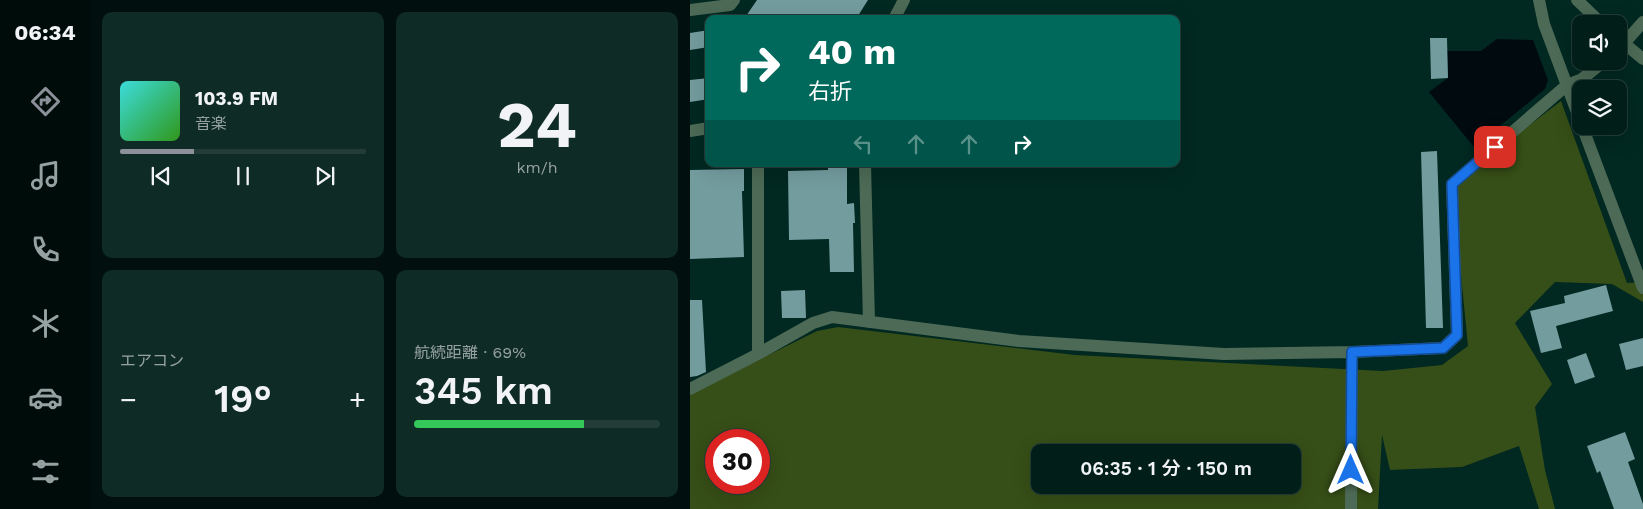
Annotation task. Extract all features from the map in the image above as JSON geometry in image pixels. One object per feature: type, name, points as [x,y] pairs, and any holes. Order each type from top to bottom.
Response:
[{"type":"street","points":[[690,10],[730,5],[734,0]]},
{"type":"street","points":[[896,15],[904,0]]},
{"type":"street","points":[[1539,0],[1544,24],[1572,98]]},
{"type":"street","points":[[1577,0],[1593,15]]},
{"type":"street","points":[[1627,38],[1643,22]]},
{"type":"street","points":[[1627,48],[1643,59]]},
{"type":"street","points":[[690,389],[758,354],[812,323],[832,317],[1038,343],[1224,354],[1352,352],[1443,348],[1457,335],[1452,184],[1567,85],[1582,79],[1593,70]]},
{"type":"street","points":[[690,131],[705,129]]},
{"type":"street","points":[[1586,135],[1643,288]]},
{"type":"street","points":[[758,167],[758,354]]},
{"type":"street","points":[[865,167],[869,322]]},
{"type":"street","points":[[1351,509],[1352,352]]},
{"type":"green space","points":[[1561,101],[1627,283],[1643,282],[1643,302],[1612,284],[1555,282],[1515,323],[1552,384],[1535,407],[1545,470],[1555,509],[1539,509],[1519,446],[1462,467],[1390,470],[1382,435],[1378,509],[690,509],[690,394],[817,331],[838,327],[1075,355],[1383,371],[1442,365],[1468,346],[1452,184]]},
{"type":"shaded area","points":[[1497,39],[1533,40],[1548,80],[1545,89],[1474,147],[1429,92],[1448,78],[1447,51],[1481,51]]},
{"type":"building","points":[[757,0],[868,0],[859,15],[747,15]]},
{"type":"building","points":[[705,31],[705,48],[690,50],[690,33]]},
{"type":"building","points":[[1430,38],[1447,38],[1448,78],[1431,79]]},
{"type":"building","points":[[705,78],[705,100],[690,102],[690,80]]},
{"type":"building","points":[[1437,151],[1443,328],[1426,328],[1421,152]]},
{"type":"building","points":[[828,167],[847,167],[847,204],[854,203],[854,272],[830,272],[829,239],[789,240],[788,171],[828,170]]},
{"type":"building","points":[[744,169],[744,191],[742,191],[744,257],[690,259],[690,170]]},
{"type":"building","points":[[1606,285],[1613,311],[1556,326],[1562,348],[1541,353],[1530,311],[1565,303],[1564,296]]},
{"type":"building","points":[[805,290],[806,318],[782,318],[781,291]]},
{"type":"building","points":[[690,300],[702,300],[706,372],[690,377]]},
{"type":"building","points":[[1643,338],[1643,366],[1626,370],[1619,344]]},
{"type":"building","points":[[1586,353],[1595,377],[1575,384],[1567,360]]},
{"type":"building","points":[[1625,432],[1635,459],[1628,462],[1643,504],[1643,509],[1614,509],[1600,471],[1597,473],[1587,446]]},
{"type":"route","points":[[1351,470],[1352,352],[1443,348],[1457,335],[1452,184],[1495,147]]}]
